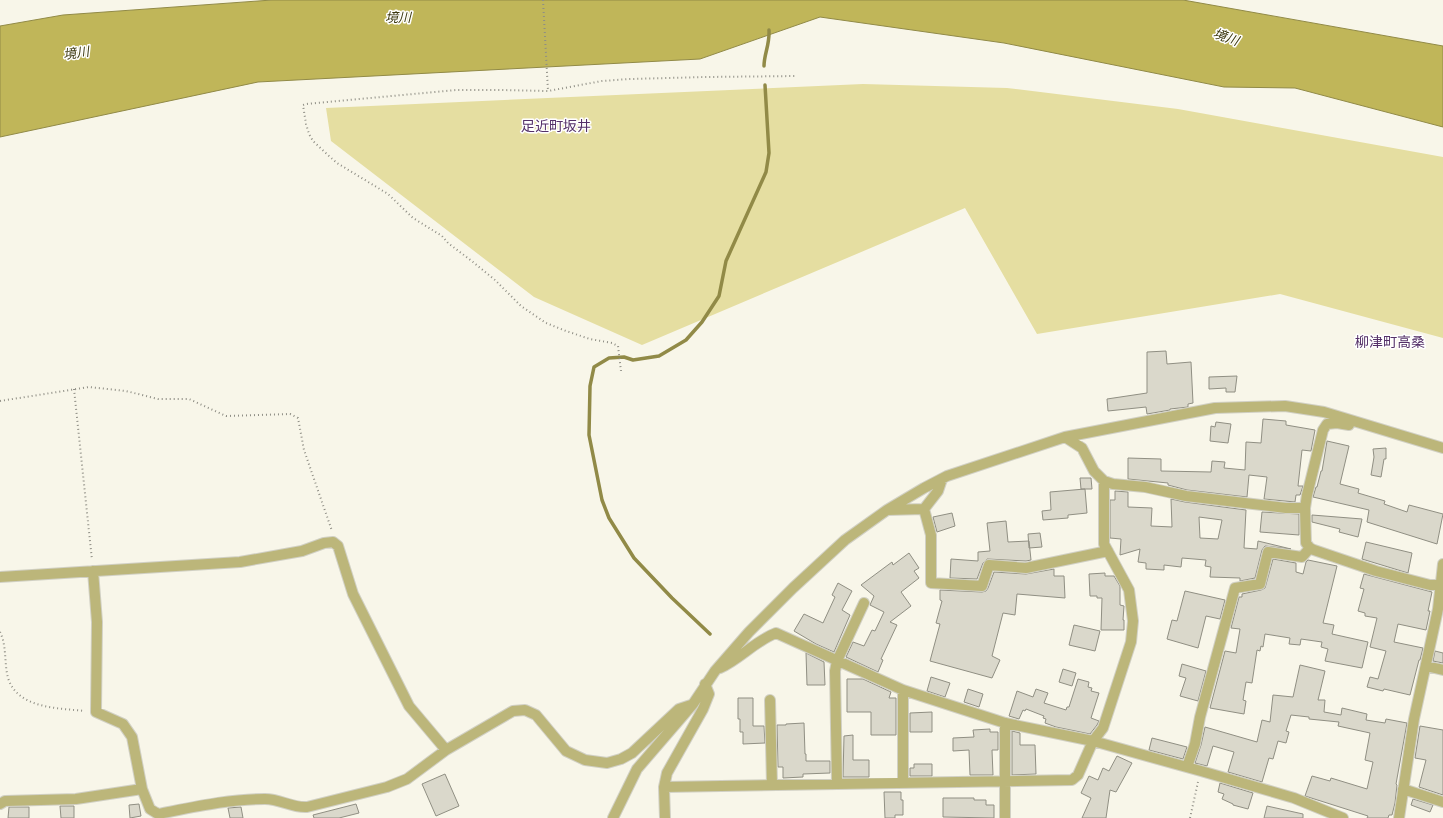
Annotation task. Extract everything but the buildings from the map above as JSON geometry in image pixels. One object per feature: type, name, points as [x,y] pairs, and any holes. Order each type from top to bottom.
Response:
[{"type":"street","points":[[613,818],[637,769],[693,704],[715,671],[749,632],[793,588],[845,540],[887,510],[942,479],[1064,437],[1215,408],[1285,406],[1324,412],[1443,448]]},
{"type":"street","points":[[1376,427],[1367,429],[1337,423],[1327,424],[1323,430],[1305,508],[1306,543],[1310,548],[1376,571],[1430,586],[1442,586]]},
{"type":"street","points":[[1064,437],[1082,448],[1094,472],[1104,481],[1113,484],[1145,487],[1186,496],[1286,508],[1305,508]]},
{"type":"street","points":[[924,509],[938,491],[942,479]]},
{"type":"street","points":[[664,787],[1072,780],[1078,775],[1093,741],[1103,728],[1131,642],[1134,621],[1129,590],[1104,544],[1104,481]]},
{"type":"street","points":[[887,510],[924,509]]},
{"type":"street","points":[[924,509],[931,535],[931,583],[982,586],[989,566],[1026,568],[1108,551]]},
{"type":"street","points":[[0,577],[240,562],[302,551],[324,543],[333,542],[338,546],[353,594],[409,706],[446,750]]},
{"type":"street","points":[[1187,767],[1195,744],[1200,717],[1235,588],[1260,584],[1268,552],[1302,557],[1310,548]]},
{"type":"street","points":[[1399,818],[1411,731],[1438,609],[1442,586],[1443,564]]},
{"type":"street","points":[[93,571],[96,622],[96,712],[123,724],[132,737],[142,789],[150,809],[158,814],[223,802],[267,799],[297,808],[307,807],[387,787],[407,780],[446,750],[513,711],[525,710],[536,715],[566,752],[585,760],[607,763],[621,760],[632,752],[679,709],[693,704]]},
{"type":"street","points":[[837,783],[835,671],[837,661],[864,603]]},
{"type":"street","points":[[715,671],[729,664],[766,637],[776,633],[903,690],[1005,723],[1093,741],[1201,771],[1294,798],[1344,818]]},
{"type":"street","points":[[1426,666],[1443,670]]},
{"type":"street","points":[[665,818],[664,787],[667,772],[703,710],[709,694],[705,684]]},
{"type":"street","points":[[903,690],[903,783]]},
{"type":"street","points":[[770,700],[772,784]]},
{"type":"street","points":[[1005,723],[1005,818]]},
{"type":"street","points":[[0,804],[6,801],[76,799],[142,789]]},
{"type":"street","points":[[1403,789],[1443,802]]},
{"type":"path","points":[[543,0],[548,92]]},
{"type":"path","points":[[621,371],[618,346],[612,343],[590,339],[566,331],[546,323],[533,315],[521,306],[495,280],[448,243],[442,236],[413,218],[388,194],[337,163],[313,141],[306,124],[303,105],[456,90],[548,92],[602,81],[630,79],[797,76]]},
{"type":"path","points":[[0,401],[89,387],[126,391],[158,399],[189,399],[226,416],[290,414],[298,418],[304,450],[333,533],[333,542]]},
{"type":"path","points":[[74,389],[93,571]]},
{"type":"path","points":[[0,632],[3,639],[8,677],[14,691],[27,701],[47,706],[96,712]]},
{"type":"path","points":[[1190,818],[1201,771]]},
{"type":"shaded area","points":[[863,84],[1007,88],[1178,109],[1443,157],[1443,338],[1280,294],[1037,334],[965,208],[642,345],[534,297],[331,141],[326,108]]},
{"type":"water","name":"境川","points":[[272,0],[1183,0],[1443,46],[1443,127],[1295,88],[1224,87],[1004,43],[820,17],[700,59],[258,82],[0,137],[0,26],[63,15]]},
{"type":"waterway","points":[[764,66],[769,40],[769,30]]},
{"type":"waterway","points":[[710,634],[672,598],[634,558],[609,518],[602,500],[589,435],[590,386],[594,367],[609,358],[624,357],[633,360],[659,356],[686,340],[702,322],[719,296],[726,261],[766,172],[769,153],[765,85]]},
{"type":"district","name":"足近町坂井","points":[[556,126]]},
{"type":"district","name":"柳津町高桑","points":[[1390,342]]}]
